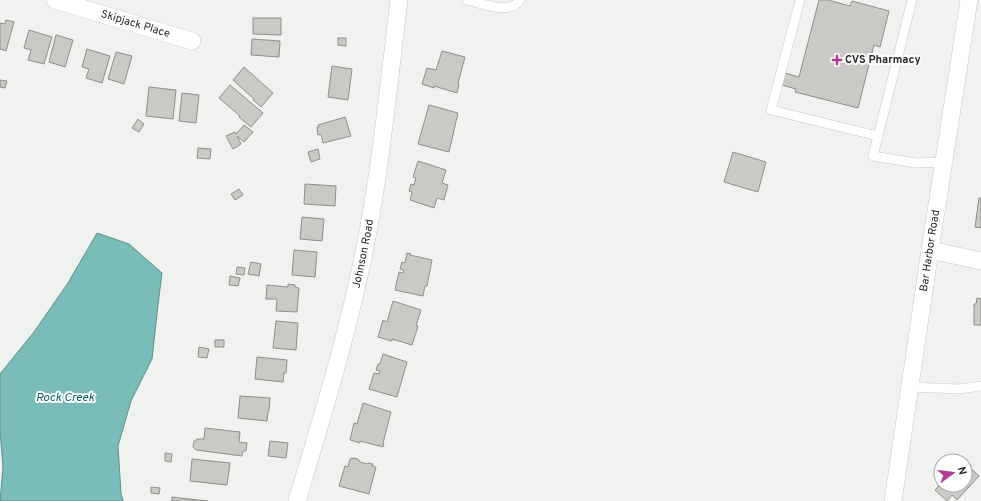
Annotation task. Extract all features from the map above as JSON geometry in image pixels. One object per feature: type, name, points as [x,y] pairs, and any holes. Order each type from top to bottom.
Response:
[{"type":"street","name":"Skipjack Place","points":[[55,0],[192,41]]},
{"type":"street","name":"Johnson Road","points":[[297,501],[338,363],[361,267],[378,174],[399,0]]},
{"type":"street","name":"Bar Harbor Road","points":[[893,501],[969,0]]},
{"type":"street","points":[[930,250],[981,261]]},
{"type":"lane","points":[[467,0],[499,8],[510,7],[518,4],[520,0]]},
{"type":"lane","points":[[800,0],[771,110],[878,136]]},
{"type":"lane","points":[[912,0],[873,156],[916,163],[944,162]]},
{"type":"lane","points":[[910,387],[959,389],[981,386]]},
{"type":"water","name":"Rock Creek","points":[[97,233],[129,244],[162,273],[152,359],[131,401],[118,446],[121,493],[123,501],[0,501],[3,467],[0,430],[0,374],[34,332],[68,283]]},
{"type":"building","name":"CVS Pharmacy","points":[[819,0],[828,0],[850,6],[852,1],[889,11],[880,47],[874,45],[858,108],[795,92],[796,89],[782,85],[785,73],[799,77]]},
{"type":"building","points":[[253,18],[281,18],[281,35],[253,34]]},
{"type":"building","points":[[6,20],[14,22],[6,51],[0,49],[0,23],[5,24]]},
{"type":"building","points":[[29,30],[52,37],[44,64],[28,60],[31,50],[24,48]]},
{"type":"building","points":[[56,35],[73,40],[65,67],[49,62]]},
{"type":"building","points":[[338,38],[346,38],[346,46],[338,45]]},
{"type":"building","points":[[252,39],[280,41],[279,57],[251,55]]},
{"type":"building","points":[[87,49],[110,56],[102,83],[86,78],[89,69],[82,67]]},
{"type":"building","points":[[442,51],[465,57],[457,93],[422,84],[427,68],[436,70]]},
{"type":"building","points":[[116,52],[132,56],[124,84],[108,79]]},
{"type":"building","points":[[332,66],[352,69],[348,100],[328,97]]},
{"type":"building","points":[[244,67],[273,93],[261,107],[233,80]]},
{"type":"building","points":[[0,80],[7,81],[5,88],[0,87]]},
{"type":"building","points":[[230,85],[263,113],[251,127],[219,98]]},
{"type":"building","points":[[149,87],[176,90],[173,119],[146,116]]},
{"type":"building","points":[[182,93],[199,95],[196,123],[179,121]]},
{"type":"building","points":[[429,105],[458,113],[449,152],[418,144]]},
{"type":"building","points":[[345,117],[351,136],[323,143],[321,134],[318,135],[318,125]]},
{"type":"building","points":[[138,119],[144,124],[139,132],[132,128]]},
{"type":"building","points":[[244,125],[253,132],[244,142],[237,136],[241,144],[233,149],[226,136],[235,132],[236,134]]},
{"type":"building","points":[[198,148],[211,149],[210,159],[197,158]]},
{"type":"building","points":[[318,149],[320,159],[311,162],[308,152]]},
{"type":"building","points":[[733,152],[766,162],[758,192],[724,182]]},
{"type":"building","points":[[418,161],[446,170],[442,183],[448,185],[444,200],[437,198],[434,208],[410,200],[412,192],[409,191],[411,184],[414,185],[416,178],[413,177]]},
{"type":"building","points":[[305,184],[336,186],[335,206],[304,204]]},
{"type":"building","points":[[239,189],[243,195],[235,200],[231,194]]},
{"type":"building","points":[[979,198],[981,198],[981,228],[975,227]]},
{"type":"building","points":[[302,217],[324,219],[322,241],[300,239]]},
{"type":"building","points":[[294,250],[317,252],[315,277],[292,275]]},
{"type":"building","points":[[407,253],[432,260],[427,286],[425,286],[423,296],[395,290],[399,272],[403,273],[404,270],[400,269],[402,262],[405,263]]},
{"type":"building","points":[[251,262],[261,264],[259,276],[248,274]]},
{"type":"building","points":[[237,267],[245,268],[244,275],[236,274]]},
{"type":"building","points":[[230,276],[240,278],[238,286],[229,285]]},
{"type":"building","points":[[288,284],[295,285],[295,287],[299,288],[297,312],[276,311],[277,299],[266,299],[267,285],[288,287]]},
{"type":"building","points":[[977,298],[981,299],[981,325],[974,325],[974,304],[976,304]]},
{"type":"building","points":[[393,301],[421,310],[412,345],[392,339],[392,341],[378,337],[383,320],[387,322]]},
{"type":"building","points":[[276,321],[298,323],[296,350],[273,348]]},
{"type":"building","points":[[215,340],[224,340],[224,347],[215,347]]},
{"type":"building","points":[[199,347],[209,349],[207,358],[198,357]]},
{"type":"building","points":[[383,354],[407,362],[397,397],[369,389],[374,373],[379,374],[380,371],[376,370],[378,364],[380,364]]},
{"type":"building","points":[[257,357],[287,360],[286,373],[284,373],[283,382],[255,379]]},
{"type":"building","points":[[240,396],[270,398],[267,421],[238,418]]},
{"type":"building","points":[[363,403],[391,412],[383,447],[350,440],[354,423],[357,424]]},
{"type":"building","points":[[205,428],[240,432],[239,442],[247,443],[246,451],[243,451],[242,456],[196,450],[193,447],[194,441],[204,439]]},
{"type":"building","points":[[270,441],[288,443],[286,458],[268,456]]},
{"type":"building","points":[[165,453],[172,454],[171,462],[165,461]]},
{"type":"building","points":[[192,459],[230,463],[227,485],[190,481]]},
{"type":"building","points":[[350,459],[358,459],[360,462],[373,464],[372,466],[376,467],[369,494],[339,486],[345,466],[348,467]]},
{"type":"building","points":[[973,470],[979,476],[973,483]]},
{"type":"building","points":[[151,487],[160,488],[159,494],[151,493]]},
{"type":"building","points":[[938,493],[963,493],[957,500],[952,495],[947,501]]},
{"type":"building","points":[[172,497],[180,498],[208,501],[172,501]]},
{"type":"place","name":"CVS Pharmacy","points":[[837,60]]}]
